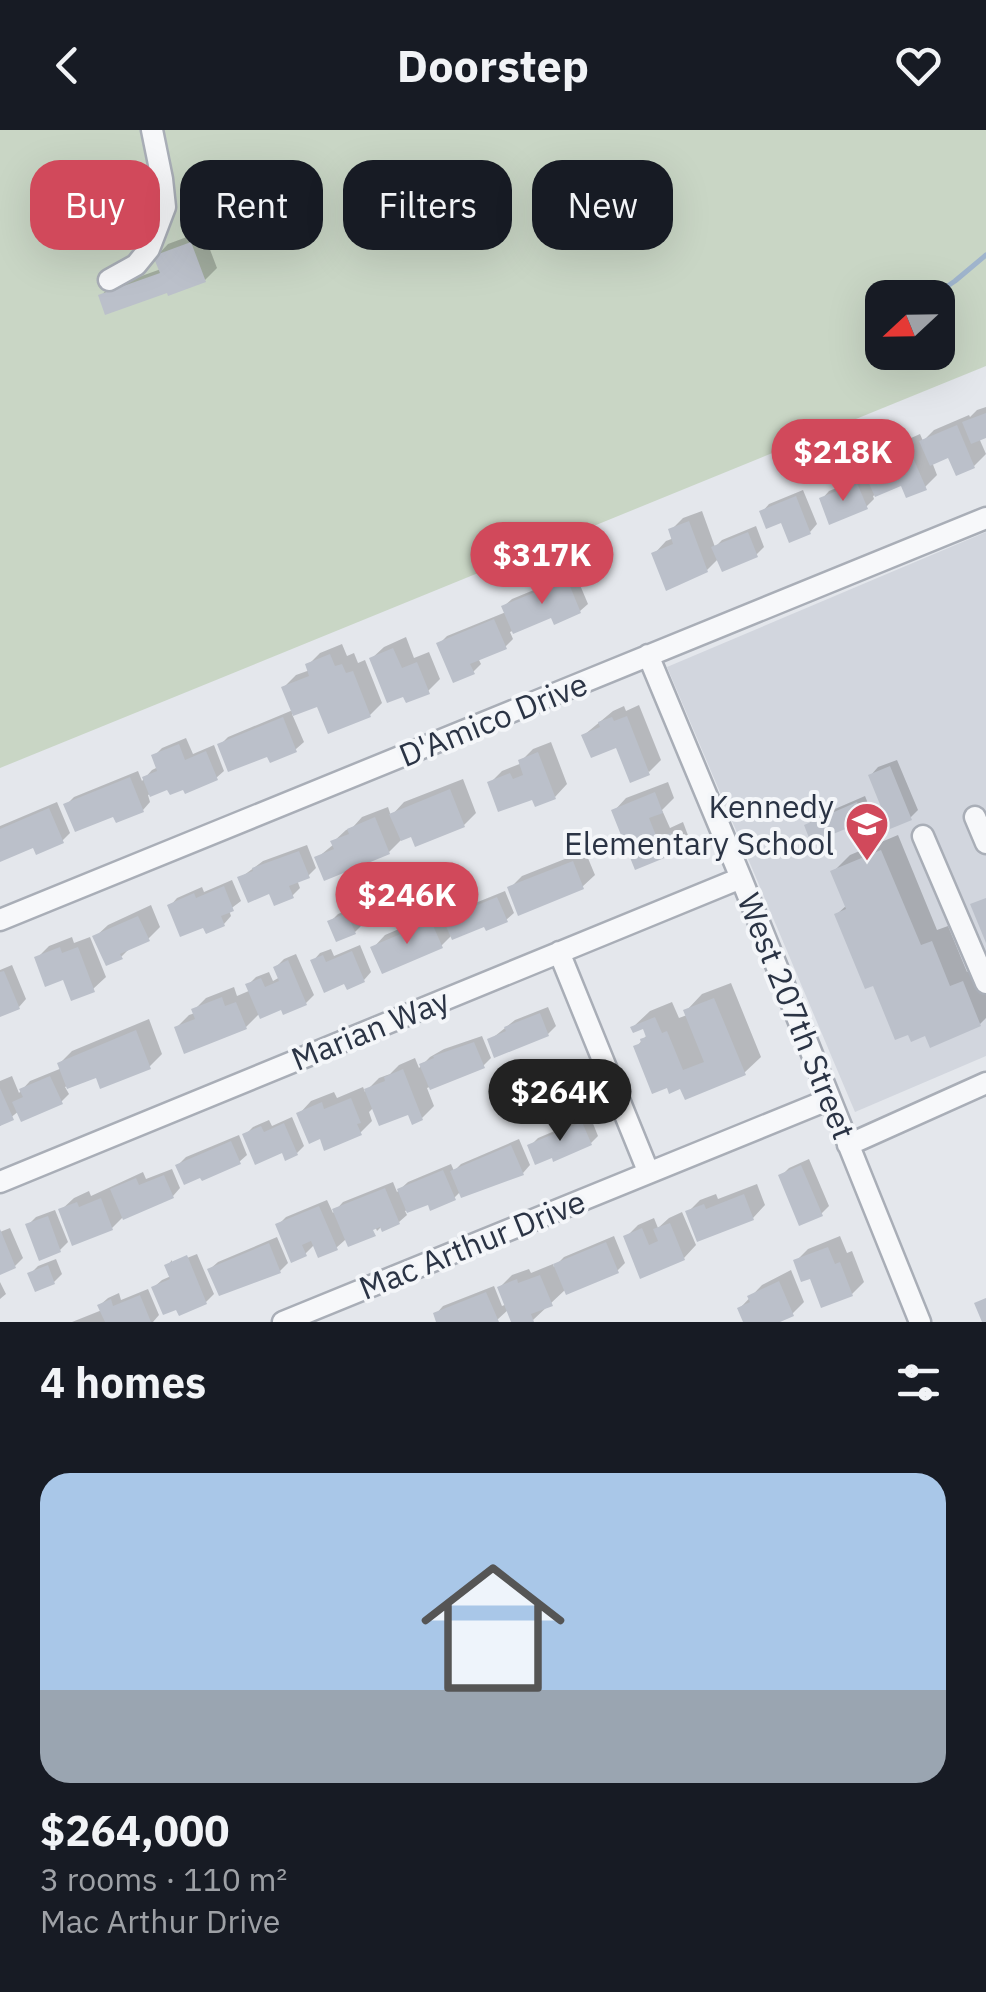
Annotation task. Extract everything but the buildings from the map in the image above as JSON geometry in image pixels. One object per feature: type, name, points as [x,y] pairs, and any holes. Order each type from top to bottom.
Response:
[{"type":"street","points":[[109,280],[136,265],[148,249],[165,208],[152,130]]},
{"type":"street","name":"D'Amico Drive","points":[[0,920],[986,518]]},
{"type":"street","name":"West 207th Street","points":[[648,655],[918,1322]]},
{"type":"street","points":[[975,817],[986,842]]},
{"type":"street","points":[[923,836],[986,983]]},
{"type":"street","name":"Marian Way","points":[[0,1182],[741,878]]},
{"type":"street","points":[[559,952],[648,1171]]},
{"type":"street","points":[[848,1144],[986,1083]]},
{"type":"street","name":"Mac Arthur Drive","points":[[282,1322],[830,1099]]},
{"type":"shaded area","name":"Kennedy Elementary School","points":[[986,532],[986,1056],[855,1112],[667,667]]},
{"type":"green space","points":[[0,130],[986,130],[986,366],[0,768]]},
{"type":"waterway","points":[[955,281],[986,255]]},
{"type":"place","name":"Kennedy Elementary School","points":[[867,862]]}]
